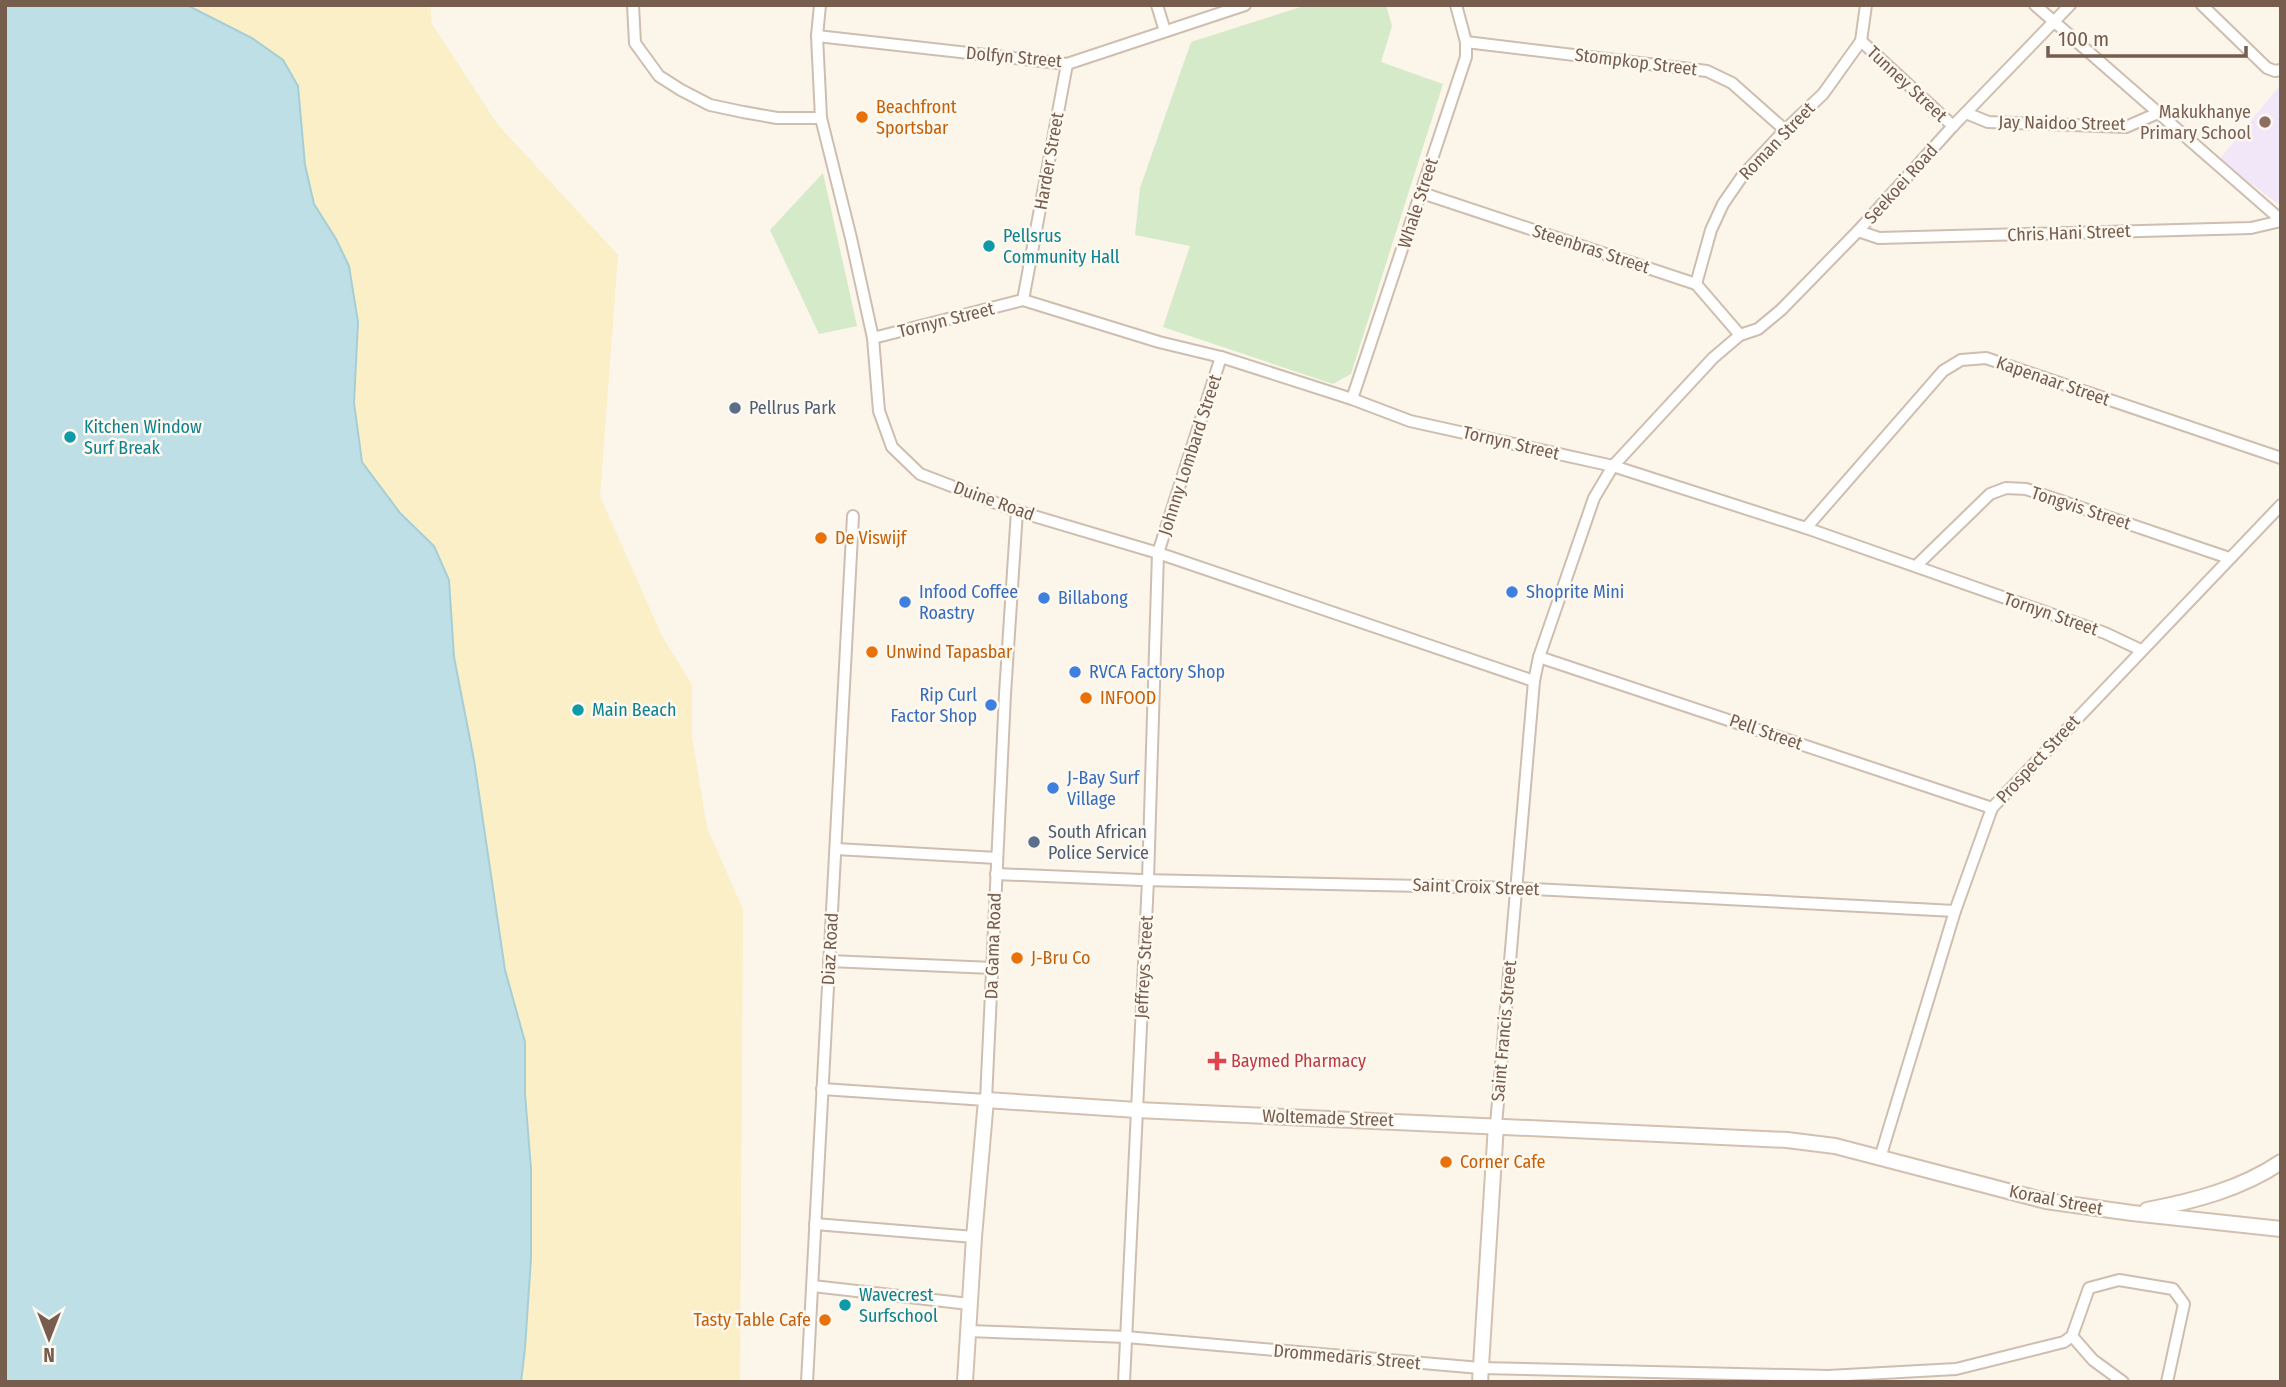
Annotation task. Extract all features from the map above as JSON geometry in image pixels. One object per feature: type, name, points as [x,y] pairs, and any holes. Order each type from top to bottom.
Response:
[{"type":"street","points":[[633,5],[635,43],[659,76],[681,90],[710,105],[743,112],[777,118],[821,118]]},
{"type":"street","name":"Duine Road","points":[[820,5],[817,36],[821,118],[873,338],[879,411],[892,447],[920,474],[1017,510],[1158,553],[1534,681]]},
{"type":"street","points":[[1157,5],[1165,31]]},
{"type":"street","name":"Dolfyn Street","points":[[817,36],[1067,64],[1245,5]]},
{"type":"street","name":"Whale Street","points":[[1352,399],[1466,57],[1466,42],[1456,5]]},
{"type":"street","name":"Roman Street","points":[[1696,284],[1712,230],[1723,204],[1744,175],[1823,94],[1861,41],[1866,5]]},
{"type":"street","points":[[2035,5],[2281,221]]},
{"type":"street","name":"Seekoei Road","points":[[1613,466],[1713,358],[1740,335],[1758,330],[1781,310],[2070,5]]},
{"type":"street","points":[[2202,5],[2267,68],[2281,71]]},
{"type":"street","name":"Tunney Street","points":[[1861,41],[1953,126]]},
{"type":"street","name":"Stompkop Street","points":[[1466,42],[1706,71],[1732,83],[1785,131]]},
{"type":"street","name":"Harder Street","points":[[1023,300],[1067,64]]},
{"type":"street","name":"Jay Naidoo Street","points":[[1966,113],[1987,122],[2126,127],[2158,113]]},
{"type":"street","name":"Steenbras Street","points":[[1422,193],[1696,284]]},
{"type":"street","name":"Chris Hani Street","points":[[1858,231],[1879,238],[2251,228],[2281,221]]},
{"type":"street","points":[[1696,284],[1740,335]]},
{"type":"street","name":"Tornyn Street","points":[[873,338],[1023,300],[1159,342],[1221,357],[1352,399],[1410,421],[1613,466],[1916,566],[2105,632],[2141,650]]},
{"type":"street","name":"Johnny Lombard Street","points":[[1158,553],[1221,357]]},
{"type":"street","name":"Kapenaar Street","points":[[1805,528],[1943,371],[1961,360],[1986,358],[2281,458]]},
{"type":"street","name":"Saint Francis Street","points":[[1480,1375],[1496,1125],[1534,681],[1539,657],[1594,498],[1613,466]]},
{"type":"street","name":"Tongvis Street","points":[[1916,566],[1990,494],[2006,488],[2026,489],[2229,558]]},
{"type":"street","name":"Prospect Street","points":[[1880,1158],[1955,911],[1992,808],[2281,505]]},
{"type":"street","name":"Da Gama Road","points":[[965,1382],[986,1100],[1005,694],[1017,510]]},
{"type":"street","name":"Diaz Road","points":[[807,1382],[853,516]]},
{"type":"street","name":"Jeffreys Street","points":[[1124,1382],[1148,880],[1158,553]]},
{"type":"street","name":"Pell Street","points":[[1539,657],[1992,808]]},
{"type":"street","points":[[836,849],[997,858]]},
{"type":"street","name":"Saint Croix Street","points":[[996,874],[1516,888],[1955,911]]},
{"type":"street","points":[[830,961],[993,968]]},
{"type":"street","name":"Woltemade Street","points":[[822,1089],[1137,1110],[1787,1140],[1835,1146]]},
{"type":"street","name":"Koraal Street","points":[[1835,1146],[2046,1201],[2281,1229]]},
{"type":"street","points":[[2132,1213],[2211,1194],[2260,1176],[2281,1162]]},
{"type":"street","points":[[815,1224],[974,1237]]},
{"type":"street","points":[[2123,1382],[2093,1360],[2072,1336],[2089,1288],[2119,1280],[2173,1289],[2184,1304],[2167,1382]]},
{"type":"street","points":[[813,1286],[969,1304]]},
{"type":"street","name":"Drommedaris Street","points":[[968,1331],[1126,1337],[1480,1375],[1828,1376],[1956,1368],[2064,1342],[2072,1336]]},
{"type":"street","points":[[1954,1382],[1956,1368]]},
{"type":"shaded area","name":"Makukhanye Primary School","points":[[2281,84],[2281,206],[2219,160]]},
{"type":"green space","points":[[1307,5],[1386,5],[1392,26],[1381,62],[1443,84],[1351,374],[1333,384],[1163,327],[1190,246],[1135,235],[1140,188],[1191,42]]},
{"type":"green space","points":[[823,173],[857,326],[819,334],[770,230]]},
{"type":"sand","name":"Main Beach","points":[[187,5],[430,5],[432,24],[498,125],[618,255],[600,496],[662,636],[692,685],[692,736],[707,828],[743,909],[740,1382],[521,1382],[531,1258],[531,1169],[525,1094],[525,1042],[505,970],[474,760],[454,657],[449,580],[434,546],[400,513],[362,462],[354,403],[358,322],[349,266],[314,204],[305,165],[301,121],[283,60],[252,38]]},
{"type":"water","points":[[5,5],[187,5],[252,38],[283,60],[298,86],[305,165],[314,204],[349,266],[358,322],[354,403],[362,462],[400,513],[434,546],[449,580],[454,657],[474,760],[505,970],[525,1042],[525,1094],[531,1169],[531,1258],[521,1382],[5,1382]]},
{"type":"place","name":"Beachfront Sportsbar","points":[[862,117]]},
{"type":"place","name":"Makukhanye Primary School","points":[[2265,122]]},
{"type":"place","name":"Pellsrus Community Hall","points":[[989,246]]},
{"type":"place","name":"Pellrus Park","points":[[735,408]]},
{"type":"place","name":"Kitchen Window Surf Break","points":[[70,437]]},
{"type":"place","name":"De Viswijf","points":[[821,538]]},
{"type":"place","name":"Shoprite Mini","points":[[1512,592]]},
{"type":"place","name":"Billabong","points":[[1044,598]]},
{"type":"place","name":"Infood Coffee Roastry","points":[[905,602]]},
{"type":"place","name":"Unwind Tapasbar","points":[[872,652]]},
{"type":"place","name":"RVCA Factory Shop","points":[[1075,672]]},
{"type":"place","name":"INFOOD","points":[[1086,698]]},
{"type":"place","name":"Rip Curl Factor Shop","points":[[991,705]]},
{"type":"place","name":"Main Beach","points":[[578,710]]},
{"type":"place","name":"J-Bay Surf Village","points":[[1053,788]]},
{"type":"place","name":"South African Police Service","points":[[1034,842]]},
{"type":"place","name":"J-Bru Co","points":[[1017,958]]},
{"type":"place","name":"Baymed Pharmacy","points":[[1217,1061]]},
{"type":"place","name":"Corner Cafe","points":[[1446,1162]]},
{"type":"place","name":"Wavecrest Surfschool","points":[[845,1305]]},
{"type":"place","name":"Tasty Table Cafe","points":[[825,1320]]}]
